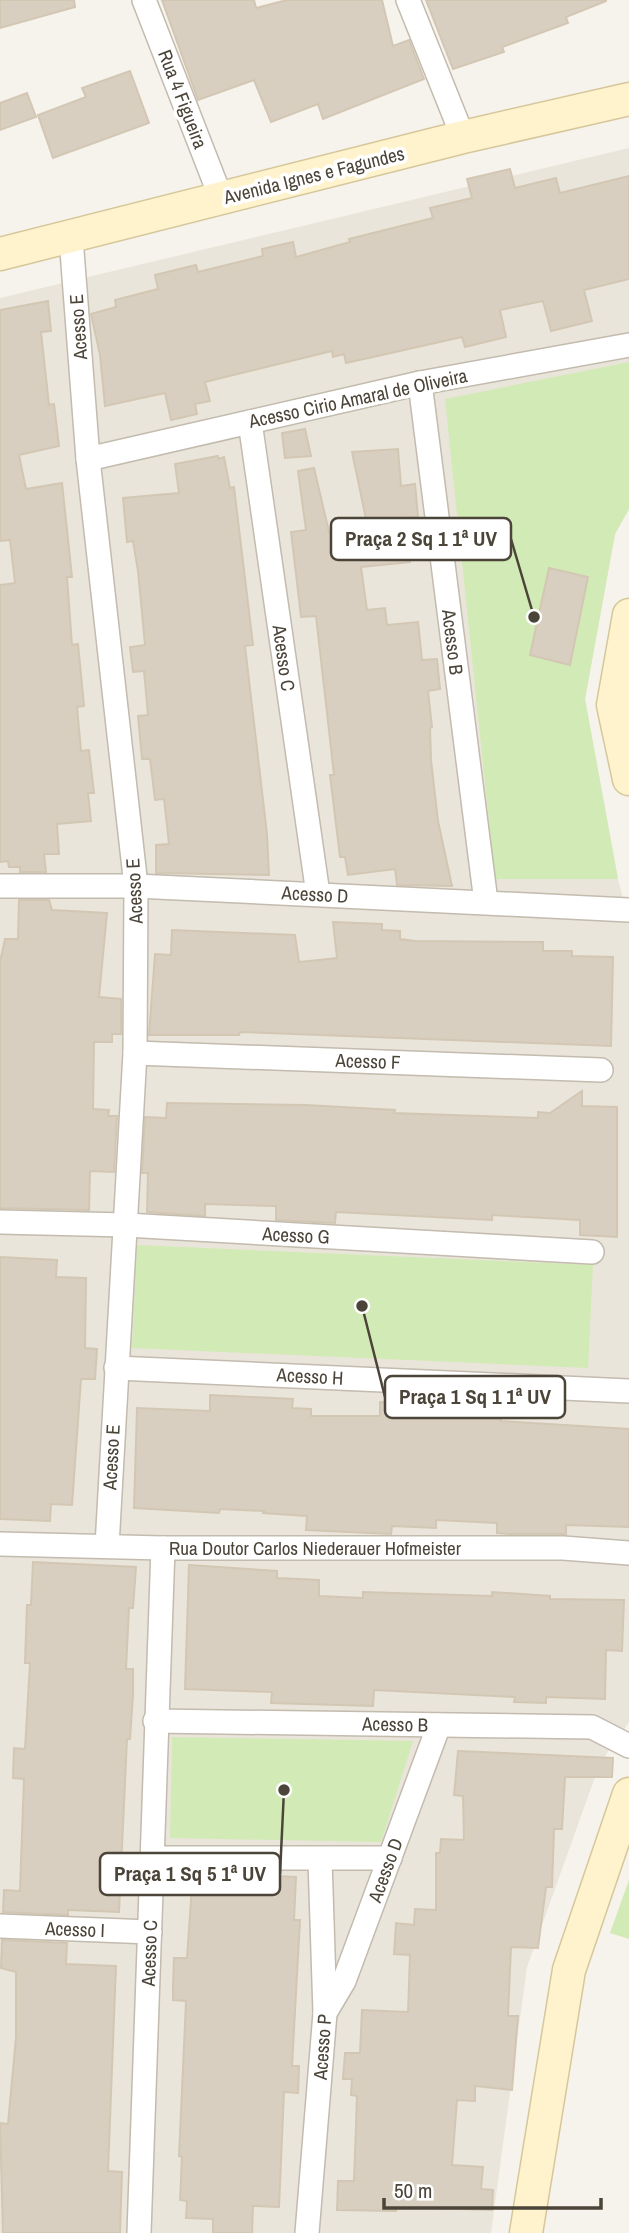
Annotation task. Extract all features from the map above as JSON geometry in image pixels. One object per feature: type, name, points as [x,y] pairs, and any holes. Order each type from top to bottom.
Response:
[{"type":"street","name":"Rua 4 Figueira","points":[[144,0],[221,198]]},
{"type":"street","points":[[408,0],[463,137]]},
{"type":"street","name":"Avenida Ignes e Fagundes","points":[[0,254],[463,137],[629,99]]},
{"type":"street","name":"Acesso E","points":[[71,238],[88,459],[136,886],[135,1053],[107,1546]]},
{"type":"street","name":"Acesso Cirio Amaral de Oliveira","points":[[88,459],[420,383],[629,345]]},
{"type":"street","name":"Acesso B","points":[[420,383],[486,902]]},
{"type":"street","name":"Acesso C","points":[[250,422],[318,894]]},
{"type":"street","points":[[629,615],[613,705],[629,779]]},
{"type":"street","name":"Acesso D","points":[[0,886],[136,886],[629,910]]},
{"type":"street","name":"Acesso F","points":[[135,1053],[601,1070]]},
{"type":"street","name":"Acesso G","points":[[0,1222],[125,1225],[592,1252]]},
{"type":"street","name":"Acesso H","points":[[116,1368],[629,1391]]},
{"type":"street","name":"Rua Doutor Carlos Niederauer Hofmeister","points":[[0,1544],[163,1548],[564,1548],[629,1553]]},
{"type":"street","name":"Acesso C","points":[[139,2233],[163,1548]]},
{"type":"street","name":"Acesso B","points":[[156,1721],[592,1727],[629,1746]]},
{"type":"street","name":"Acesso D","points":[[325,2012],[344,1981],[439,1725]]},
{"type":"street","points":[[526,2233],[569,1970],[629,1794]]},
{"type":"street","points":[[153,1858],[390,1858]]},
{"type":"street","name":"Acesso P","points":[[307,2233],[325,2012],[320,1860]]},
{"type":"street","name":"Acesso I","points":[[0,1926],[150,1932]]},
{"type":"shaded area","points":[[629,148],[629,509],[615,534],[585,699],[618,879],[629,921],[629,1722],[600,1763],[527,1967],[491,2233],[0,2233],[0,298]]},
{"type":"green space","points":[[629,362],[629,509],[615,534],[585,699],[618,879],[495,879],[445,399]]},
{"type":"green space","points":[[137,1245],[593,1265],[588,1368],[132,1348]]},
{"type":"green space","points":[[172,1737],[413,1741],[381,1842],[170,1838]]},
{"type":"green space","points":[[629,1880],[629,1939],[610,1933]]},
{"type":"building","points":[[0,0],[74,0],[75,7],[0,28]]},
{"type":"building","points":[[162,0],[254,0],[256,8],[287,0],[382,0],[393,46],[409,40],[424,79],[323,119],[318,104],[271,122],[254,80],[198,100]]},
{"type":"building","points":[[426,0],[606,1],[566,17],[568,23],[502,47],[504,52],[453,69]]},
{"type":"building","points":[[130,71],[149,123],[53,158],[38,115],[86,97],[82,88]]},
{"type":"building","points":[[27,93],[36,117],[0,130],[0,103]]},
{"type":"building","points":[[510,169],[515,188],[556,178],[560,193],[629,176],[629,279],[584,290],[592,321],[551,331],[543,301],[500,310],[506,337],[465,347],[462,337],[346,363],[344,354],[333,357],[332,351],[205,382],[210,401],[195,404],[197,414],[171,420],[165,393],[105,406],[100,355],[91,314],[116,307],[115,300],[158,289],[155,275],[196,265],[198,272],[263,256],[262,249],[293,242],[296,257],[350,242],[349,239],[433,218],[430,208],[472,198],[467,179]]},
{"type":"building","points":[[48,301],[51,331],[41,332],[49,405],[54,404],[59,446],[19,455],[26,489],[62,483],[72,577],[67,577],[72,645],[78,644],[84,706],[77,707],[81,751],[89,750],[94,793],[88,793],[91,821],[57,824],[59,854],[44,854],[46,872],[20,872],[20,867],[9,867],[8,861],[0,862],[0,585],[15,583],[10,540],[0,541],[0,310]]},
{"type":"building","points":[[305,429],[311,456],[285,458],[282,433]]},
{"type":"building","points":[[398,449],[401,486],[415,484],[418,517],[406,518],[410,562],[361,567],[367,610],[385,608],[387,625],[418,622],[422,660],[437,659],[440,689],[428,691],[432,727],[431,760],[438,821],[452,886],[397,885],[395,869],[348,875],[345,857],[340,857],[330,775],[334,775],[316,616],[301,617],[291,532],[306,530],[298,471],[314,468],[329,532],[367,524],[352,452]]},
{"type":"building","points":[[218,456],[219,459],[224,457],[230,488],[234,487],[253,645],[245,646],[267,834],[269,875],[156,873],[156,845],[169,844],[164,799],[155,800],[150,759],[142,759],[138,716],[148,715],[144,671],[133,672],[130,647],[145,645],[138,571],[133,541],[127,542],[123,498],[179,493],[175,464]]},
{"type":"building","points":[[549,568],[588,577],[570,665],[530,655]]},
{"type":"building","points":[[19,900],[49,900],[52,910],[107,913],[99,997],[121,999],[121,1034],[112,1034],[112,1042],[94,1042],[93,1109],[109,1110],[108,1116],[117,1116],[114,1172],[90,1171],[89,1210],[0,1208],[0,962],[5,939],[18,939]]},
{"type":"building","points":[[333,922],[382,924],[382,930],[400,931],[400,939],[415,941],[543,942],[543,951],[572,951],[572,956],[613,957],[611,1046],[240,1032],[239,1035],[149,1035],[155,954],[171,955],[172,930],[295,935],[299,962],[337,958]]},
{"type":"building","points":[[582,1091],[582,1106],[617,1107],[617,1237],[580,1235],[580,1220],[492,1215],[492,1220],[336,1212],[335,1223],[276,1220],[276,1206],[205,1204],[205,1216],[147,1212],[148,1173],[142,1173],[145,1117],[166,1118],[167,1103],[306,1105],[395,1110],[394,1113],[538,1118],[538,1112],[550,1113]]},
{"type":"building","points":[[0,1257],[57,1260],[56,1277],[86,1278],[85,1348],[97,1349],[95,1379],[81,1379],[72,1505],[51,1504],[50,1521],[0,1519]]},
{"type":"building","points":[[210,1395],[293,1399],[292,1408],[311,1409],[311,1416],[380,1416],[380,1402],[485,1406],[484,1412],[501,1413],[501,1421],[629,1429],[629,1527],[566,1525],[566,1534],[509,1534],[497,1533],[497,1523],[436,1520],[436,1528],[392,1526],[391,1534],[306,1530],[307,1516],[263,1513],[264,1511],[220,1509],[219,1513],[134,1508],[137,1408],[210,1411]]},
{"type":"building","points":[[33,1562],[136,1567],[133,1608],[129,1608],[126,1669],[133,1669],[133,1695],[130,1739],[127,1739],[119,1912],[68,1910],[68,1915],[3,1912],[4,1890],[20,1891],[24,1779],[13,1778],[14,1748],[25,1749],[30,1663],[25,1663],[27,1605],[31,1605]]},
{"type":"building","points":[[189,1565],[277,1571],[277,1578],[319,1580],[319,1596],[363,1598],[363,1592],[492,1596],[492,1592],[550,1596],[550,1599],[624,1600],[622,1651],[606,1650],[605,1699],[546,1697],[546,1703],[514,1702],[515,1697],[374,1690],[373,1706],[271,1703],[272,1692],[185,1689]]},
{"type":"building","points":[[458,1751],[613,1758],[612,1777],[565,1777],[562,1829],[554,1829],[552,1887],[546,1887],[538,1948],[511,1947],[508,2016],[518,2016],[512,2090],[475,2086],[475,2101],[457,2100],[452,2165],[483,2167],[481,2189],[493,2190],[492,2210],[396,2207],[396,2211],[337,2210],[338,2181],[354,2181],[357,2096],[351,2095],[352,2079],[343,2079],[345,2053],[360,2053],[362,2010],[408,2012],[410,1955],[394,1954],[396,1923],[414,1925],[415,1909],[436,1910],[436,1853],[440,1853],[441,1839],[464,1840],[463,1796],[454,1795]]},
{"type":"building","points":[[193,1872],[296,1877],[294,1920],[300,1920],[292,2066],[299,2066],[298,2093],[284,2092],[279,2207],[253,2206],[252,2233],[213,2233],[213,2219],[186,2218],[187,2201],[180,2200],[182,2157],[179,2156],[186,2001],[173,2000],[174,1958],[187,1958]]},
{"type":"building","points":[[2,1940],[67,1943],[66,1964],[116,1966],[108,2171],[122,2172],[120,2233],[3,2233],[0,2123],[8,2124],[16,2037],[16,1972],[1,1968]]},
{"type":"place","name":"Praça 2 Sq 1 1ª UV","points":[[534,617]]},
{"type":"place","name":"Praça 1 Sq 1 1ª UV","points":[[362,1306]]},
{"type":"place","name":"Praça 1 Sq 5 1ª UV","points":[[284,1790]]}]
